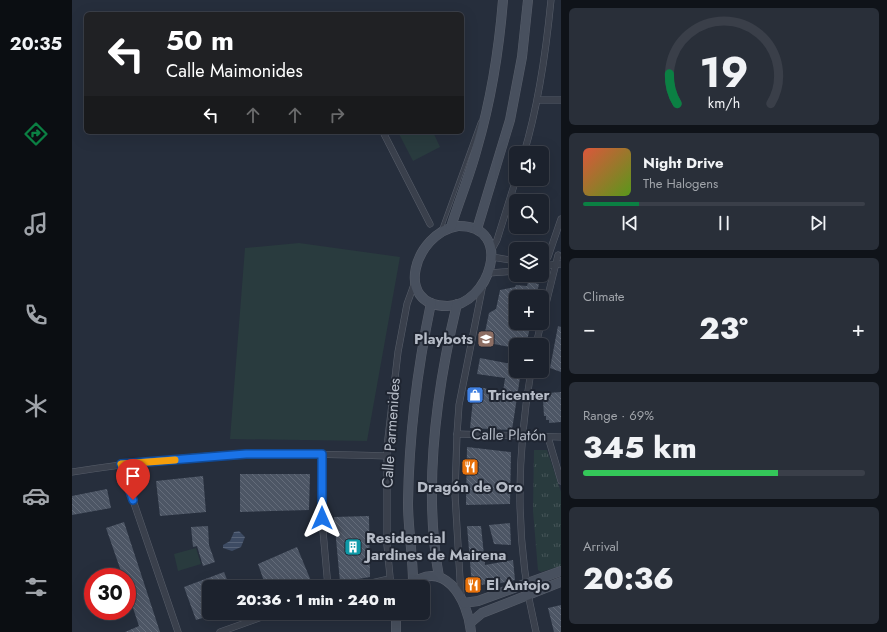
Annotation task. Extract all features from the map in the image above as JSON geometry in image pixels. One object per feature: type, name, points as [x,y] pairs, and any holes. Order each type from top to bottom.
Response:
[{"type":"street","points":[[451,227],[477,149],[488,108],[500,36],[503,0]]},
{"type":"street","points":[[478,229],[510,120],[522,57],[528,0]]},
{"type":"street","points":[[526,146],[538,100],[546,48],[551,0]]},
{"type":"street","points":[[538,100],[561,100]]},
{"type":"street","points":[[384,134],[430,224]]},
{"type":"street","points":[[492,253],[488,240],[478,229],[468,226],[451,227],[441,232],[422,251],[414,272],[418,291],[423,298],[431,303],[449,307],[473,294],[483,283],[489,273],[492,253],[514,186]]},
{"type":"street","points":[[549,248],[561,219]]},
{"type":"street","points":[[492,253],[509,258]]},
{"type":"street","points":[[549,256],[560,255],[549,297]]},
{"type":"street","points":[[489,273],[509,272]]},
{"type":"street","name":"Calle Parmenides","points":[[389,579],[387,545],[387,456],[398,352],[407,304],[415,282]]},
{"type":"street","points":[[471,628],[462,599],[455,494],[457,434],[459,405],[483,283]]},
{"type":"street","points":[[410,580],[408,504],[411,423],[418,370],[431,303]]},
{"type":"street","points":[[439,577],[435,557],[432,491],[435,426],[442,370],[457,304]]},
{"type":"street","points":[[530,378],[522,437],[519,512],[526,583],[536,632]]},
{"type":"street","name":"Calle Platón","points":[[457,434],[522,437],[561,436]]},
{"type":"street","points":[[548,437],[561,481]]},
{"type":"street","points":[[72,472],[121,464],[246,454],[387,456]]},
{"type":"street","points":[[322,454],[323,531],[327,580]]},
{"type":"street","points":[[121,464],[178,632]]},
{"type":"street","points":[[417,580],[423,576],[439,577],[451,584],[462,599],[478,601],[561,571]]},
{"type":"street","points":[[385,580],[389,579]]},
{"type":"street","points":[[471,628],[482,612],[561,582]]},
{"type":"street","points":[[220,632],[253,620]]},
{"type":"street","points":[[396,620],[396,632]]},
{"type":"lane","points":[[441,232],[477,128],[488,108]]},
{"type":"green space","points":[[399,134],[434,134],[440,147],[413,161]]},
{"type":"green space","points":[[299,243],[400,257],[367,441],[230,439],[245,248]]},
{"type":"green space","points":[[534,450],[547,450],[561,492],[561,566],[541,572],[538,570],[533,511]]},
{"type":"green space","points":[[196,548],[201,564],[178,571],[174,554]]},
{"type":"water","points":[[239,531],[245,537],[241,547],[232,551],[223,548],[223,545],[230,541],[234,532]]},
{"type":"building","points":[[528,282],[539,284],[538,290],[509,290],[509,330],[529,330],[528,338],[509,338],[509,347],[483,342],[489,313],[496,309],[500,290],[515,287],[516,285],[527,286]]},
{"type":"building","points":[[558,326],[561,327],[561,372],[550,368]]},
{"type":"building","points":[[480,358],[509,364],[509,378],[520,378],[512,430],[470,428],[474,390],[479,391],[479,387],[503,392],[505,378],[477,374]]},
{"type":"building","points":[[561,392],[561,422],[549,423],[549,420],[546,420],[546,416],[544,416],[543,400],[545,400],[545,396],[548,396],[548,393]]},
{"type":"building","points":[[467,447],[511,452],[510,504],[466,505]]},
{"type":"building","points":[[240,474],[310,474],[309,510],[240,512]]},
{"type":"building","points":[[203,476],[206,512],[160,516],[156,481]]},
{"type":"building","points":[[107,489],[111,508],[72,515],[72,496]]},
{"type":"building","name":"Residencial Jardines de Mairena","points":[[369,516],[370,577],[352,580],[340,580],[334,517]]},
{"type":"building","points":[[124,522],[160,632],[125,632],[139,626],[136,617],[136,568],[120,568],[106,528]]},
{"type":"building","points":[[510,523],[511,545],[494,544],[489,525]]},
{"type":"building","points":[[208,526],[209,545],[215,562],[203,566],[197,546],[193,547],[191,527]]},
{"type":"building","points":[[467,526],[481,526],[485,565],[513,560],[515,580],[497,584],[472,586]]},
{"type":"building","points":[[297,547],[311,580],[264,580],[258,564]]},
{"type":"building","points":[[224,572],[227,580],[203,580]]},
{"type":"building","points":[[202,580],[202,618],[196,620],[184,587]]},
{"type":"building","points":[[561,605],[561,632],[554,632],[548,608]]},
{"type":"slow traffic","points":[[123,470],[121,464],[175,460]]},
{"type":"place","name":"Playbots","points":[[486,339]]},
{"type":"place","name":"Tricenter","points":[[475,395]]},
{"type":"place","name":"Dragón de Oro","points":[[470,467]]},
{"type":"place","name":"Residencial Jardines de Mairena","points":[[353,547]]},
{"type":"place","name":"El Antojo","points":[[473,585]]},
{"type":"route","points":[[133,500],[121,464],[246,454],[322,454],[322,518]]}]
